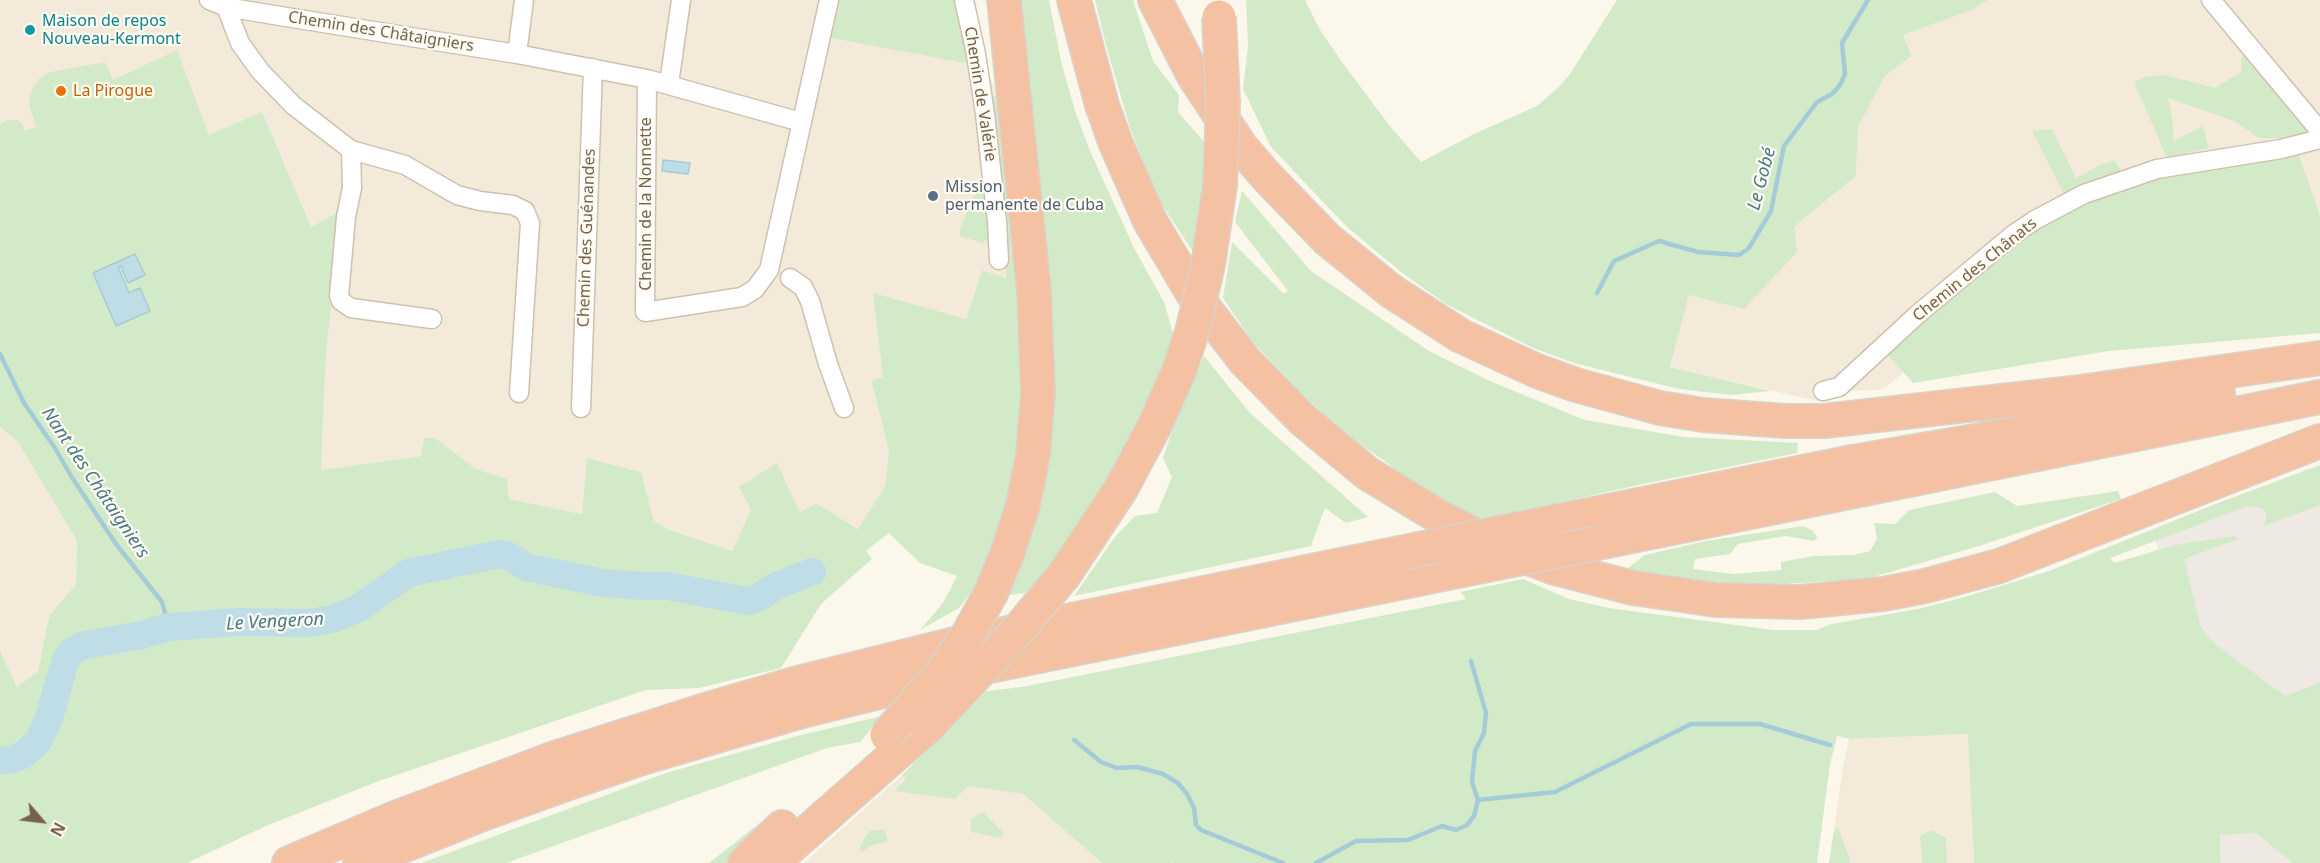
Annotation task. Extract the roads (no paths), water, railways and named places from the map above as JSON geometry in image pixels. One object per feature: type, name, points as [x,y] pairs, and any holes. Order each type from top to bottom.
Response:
[{"type":"highway","points":[[745,863],[887,735],[944,670],[969,633],[992,591],[1023,506],[1033,455],[1038,393],[1034,291],[1004,0]]},
{"type":"highway","points":[[1074,0],[1102,105],[1141,202],[1170,258],[1192,292],[1245,361],[1303,420],[1367,473],[1457,527],[1494,545],[1552,567],[1633,588],[1716,600],[1800,602],[1883,594],[1934,584],[1999,566],[2320,441]]},
{"type":"highway","points":[[1155,0],[1194,76],[1241,147],[1296,209],[1327,239],[1383,285],[1434,320],[1500,355],[1576,385],[1660,408],[1703,415],[1756,420],[1824,421],[2062,394],[2320,358]]},
{"type":"highway","points":[[772,863],[929,725],[1014,635],[1064,575],[1121,489],[1154,427],[1179,371],[1203,288],[1215,225],[1220,185],[1222,103],[1218,9]]},
{"type":"highway","points":[[289,863],[395,818],[552,759],[794,684],[966,642],[1853,462],[2059,426],[2320,373]]},
{"type":"highway","points":[[360,863],[485,813],[574,781],[710,737],[802,711],[993,665],[2320,397]]},
{"type":"street","points":[[517,54],[524,0]]},
{"type":"street","points":[[669,84],[681,0]]},
{"type":"street","points":[[763,280],[769,270],[773,255],[829,0]]},
{"type":"street","name":"Chemin de Valérie","points":[[964,0],[986,114],[999,260]]},
{"type":"street","points":[[2211,0],[2320,131]]},
{"type":"street","points":[[215,2],[240,44],[260,71],[294,105],[351,150],[405,165],[457,195],[480,201],[518,206],[527,214],[530,223],[519,393]]},
{"type":"street","name":"Chemin des Châtaigniers","points":[[215,2],[517,54],[647,79],[801,122]]},
{"type":"street","name":"Chemin des Guénandes","points":[[581,408],[593,68]]},
{"type":"street","name":"Chemin de la Nonnette","points":[[647,79],[645,312],[742,297],[755,289],[763,280]]},
{"type":"street","name":"Chemin des Chânats","points":[[1823,391],[1839,387],[1918,314],[2014,234],[2084,194],[2157,169],[2281,149],[2320,139]]},
{"type":"street","points":[[351,150],[352,188],[346,217],[339,296],[341,301],[351,308],[432,319]]},
{"type":"street","points":[[773,255],[790,278],[803,287],[810,301],[828,364],[844,408]]},
{"type":"street","points":[[763,280],[790,278]]},
{"type":"water","points":[[663,160],[690,163],[688,174],[662,171]]},
{"type":"water","points":[[135,254],[145,275],[128,283],[121,266],[118,267],[129,293],[140,288],[150,311],[116,326],[93,273]]},
{"type":"waterway","name":"Le Gobé","points":[[1597,293],[1614,261],[1659,241],[1698,252],[1739,255],[1749,248],[1771,211],[1784,146],[1817,102],[1832,94],[1840,85],[1845,74],[1842,43],[1868,0]]},
{"type":"waterway","name":"Nant des Châtaigniers","points":[[0,354],[24,403],[71,476],[116,544],[162,602],[169,627]]},
{"type":"waterway","name":"Le Vengeron","points":[[0,761],[23,755],[38,742],[49,718],[65,662],[71,652],[81,646],[141,635],[169,627],[239,622],[308,623],[332,619],[359,608],[408,573],[499,554],[509,556],[526,567],[603,583],[667,586],[748,601],[758,598],[776,586],[812,572]]},
{"type":"waterway","name":"Le Gobé","points":[[1316,863],[1356,841],[1408,840],[1442,826],[1456,830],[1467,825],[1474,816],[1478,800],[1472,782],[1475,751],[1484,733],[1486,713],[1471,661]]},
{"type":"waterway","points":[[1478,800],[1555,792],[1691,724],[1760,724],[1830,745]]},
{"type":"waterway","name":"Le Gobé","points":[[1074,740],[1101,762],[1117,768],[1137,767],[1163,774],[1178,783],[1187,794],[1194,808],[1196,825],[1201,830],[1283,863]]},
{"type":"place","name":"Maison de repos Nouveau-Kermont","points":[[30,30]]},
{"type":"place","name":"La Pirogue","points":[[61,91]]},
{"type":"place","name":"Mission permanente de Cuba","points":[[933,196]]}]
